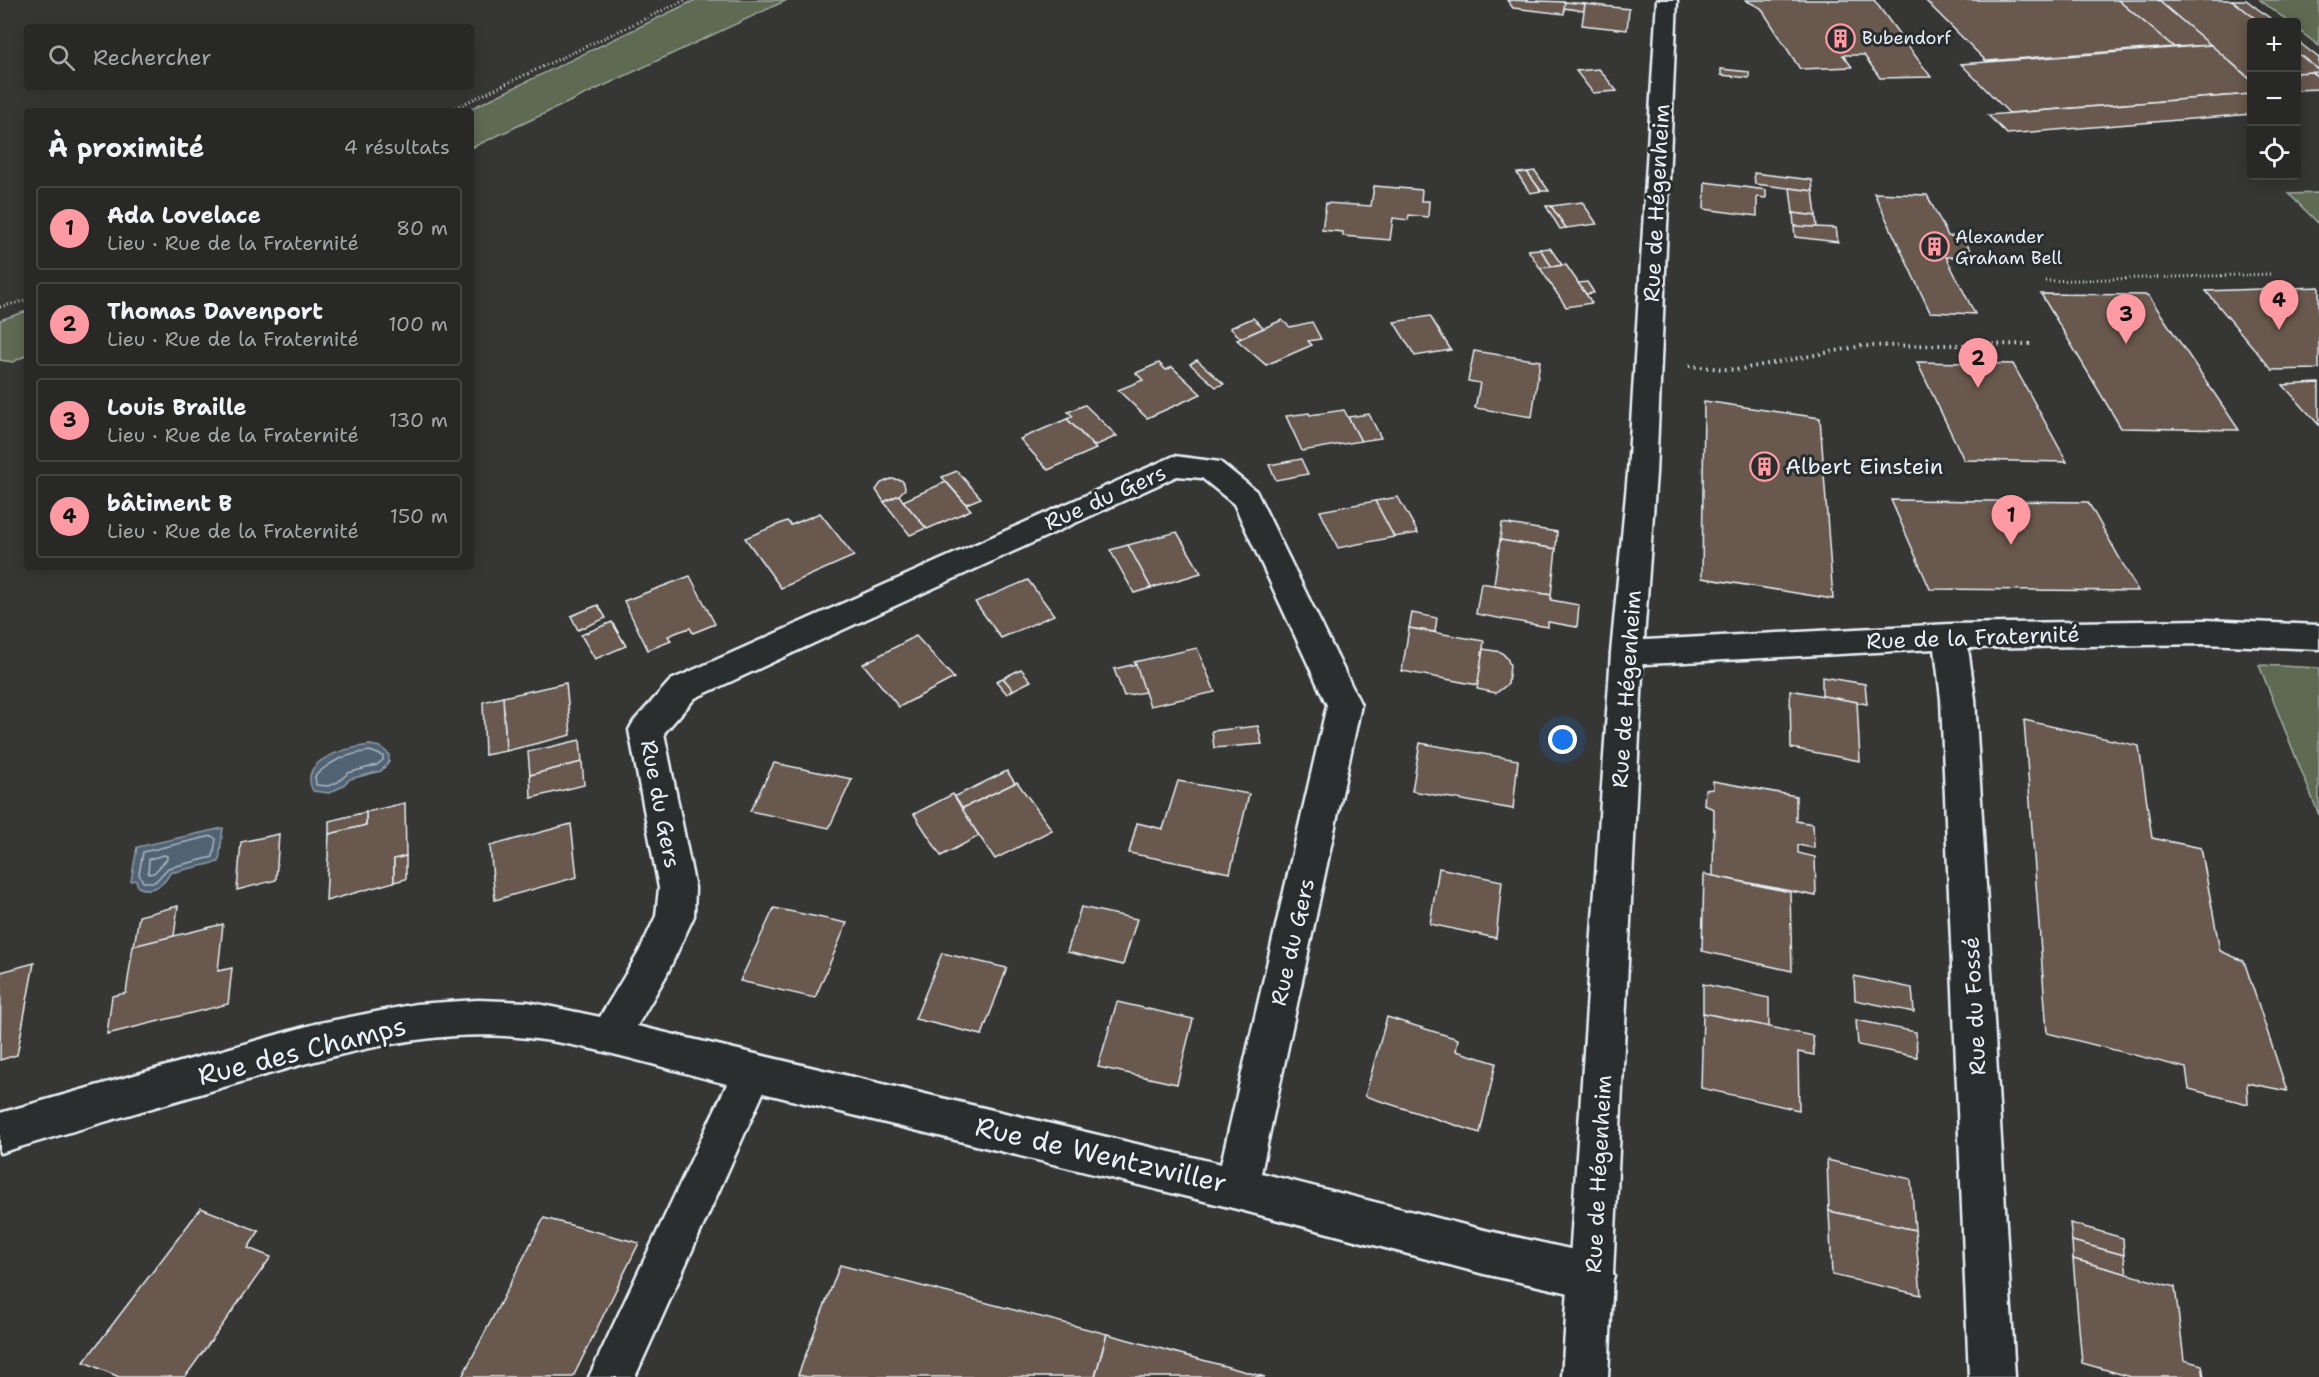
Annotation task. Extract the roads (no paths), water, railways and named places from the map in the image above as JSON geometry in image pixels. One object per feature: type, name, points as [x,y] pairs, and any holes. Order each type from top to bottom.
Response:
[{"type":"street","name":"Rue de Hégenheim","points":[[1585,1377],[1627,653],[1648,359],[1667,0]]},
{"type":"street","name":"Rue du Gers","points":[[609,1037],[653,964],[675,916],[677,888],[646,730],[683,689],[1174,466],[1210,469],[1246,498],[1344,705],[1237,1188]]},
{"type":"street","name":"Rue de la Fraternité","points":[[1627,653],[1950,636],[2205,632],[2319,637]]},
{"type":"street","name":"Rue du Fossé","points":[[1950,636],[1958,699],[1992,1377]]},
{"type":"street","name":"Rue des Champs","points":[[0,1133],[315,1042],[416,1022],[478,1018],[528,1020],[609,1037]]},
{"type":"street","name":"Rue de Wentzwiller","points":[[609,1037],[1237,1188],[1484,1252],[1592,1276]]},
{"type":"street","points":[[612,1377],[753,1071]]},
{"type":"water","points":[[370,745],[380,747],[389,754],[389,762],[381,771],[350,779],[329,793],[313,791],[310,780],[312,771],[318,763],[338,752]]},
{"type":"water","points":[[223,828],[219,862],[170,873],[161,885],[152,889],[143,889],[138,887],[136,880],[131,881],[137,847]]},
{"type":"place","name":"Bubendorf","points":[[1841,38]]},
{"type":"place","name":"Alexander Graham Bell","points":[[1934,247]]},
{"type":"place","name":"bâtiment B","points":[[2279,330]]},
{"type":"place","name":"Louis Braille","points":[[2126,344]]},
{"type":"place","name":"Thomas Davenport","points":[[1978,388]]},
{"type":"place","name":"Albert Einstein","points":[[1764,466]]},
{"type":"place","name":"Ada Lovelace","points":[[2011,545]]}]
